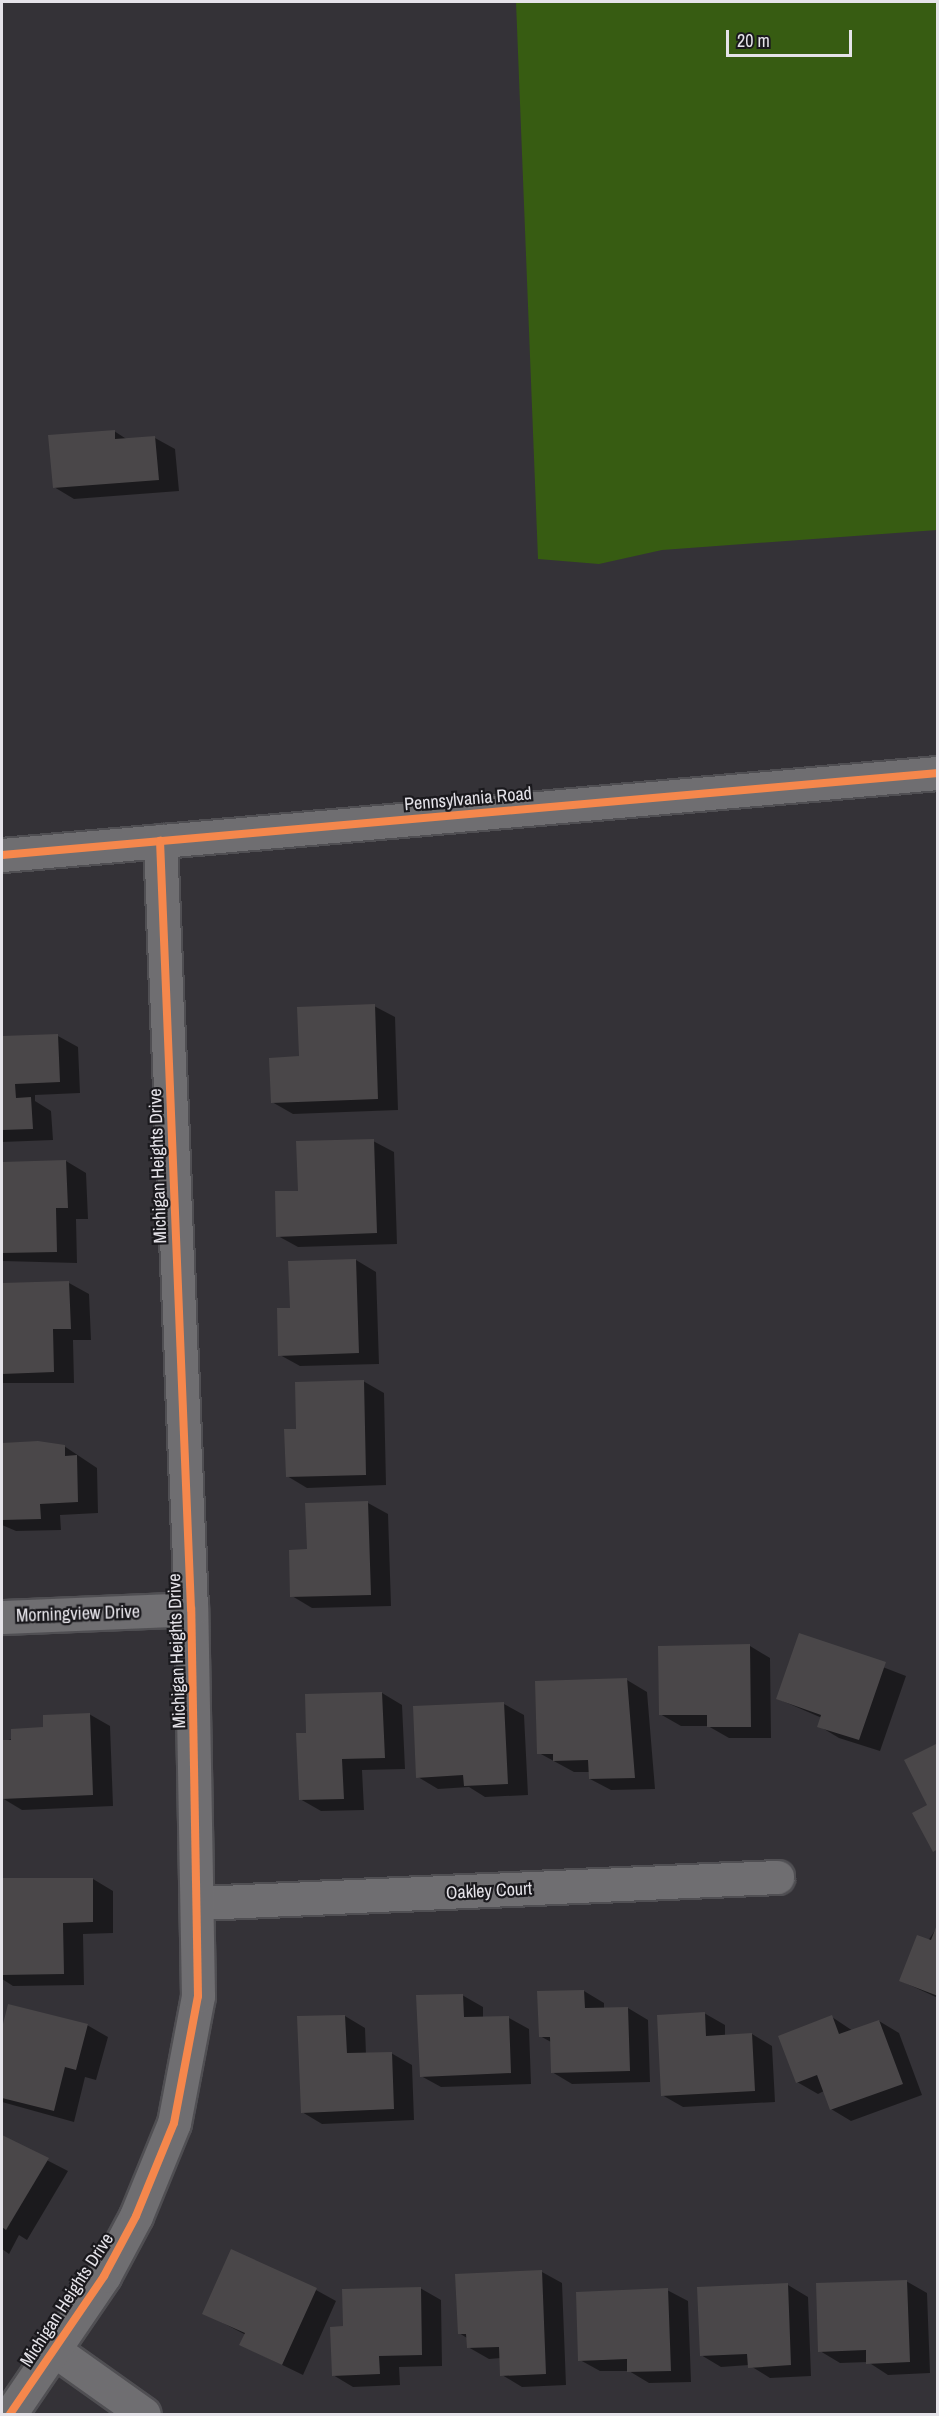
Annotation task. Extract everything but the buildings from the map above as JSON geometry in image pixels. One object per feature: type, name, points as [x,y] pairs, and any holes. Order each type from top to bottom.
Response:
[{"type":"street","name":"Pennsylvania Road","points":[[2,855],[938,773]]},
{"type":"street","name":"Michigan Heights Drive","points":[[10,2415],[54,2350],[136,2216],[174,2123],[198,1996],[200,1903],[191,1609],[160,840]]},
{"type":"street","name":"Morningview Drive","points":[[2,1617],[191,1609]]},
{"type":"street","name":"Oakley Court","points":[[200,1903],[777,1877]]},
{"type":"street","points":[[54,2350],[144,2415]]},
{"type":"green space","points":[[516,2],[937,2],[937,530],[662,550],[599,564],[538,559]]},
{"type":"cycle path","points":[[2,855],[938,773]]},
{"type":"cycle path","points":[[10,2414],[104,2276],[136,2216],[174,2123],[198,1996],[191,1609],[160,841]]}]
